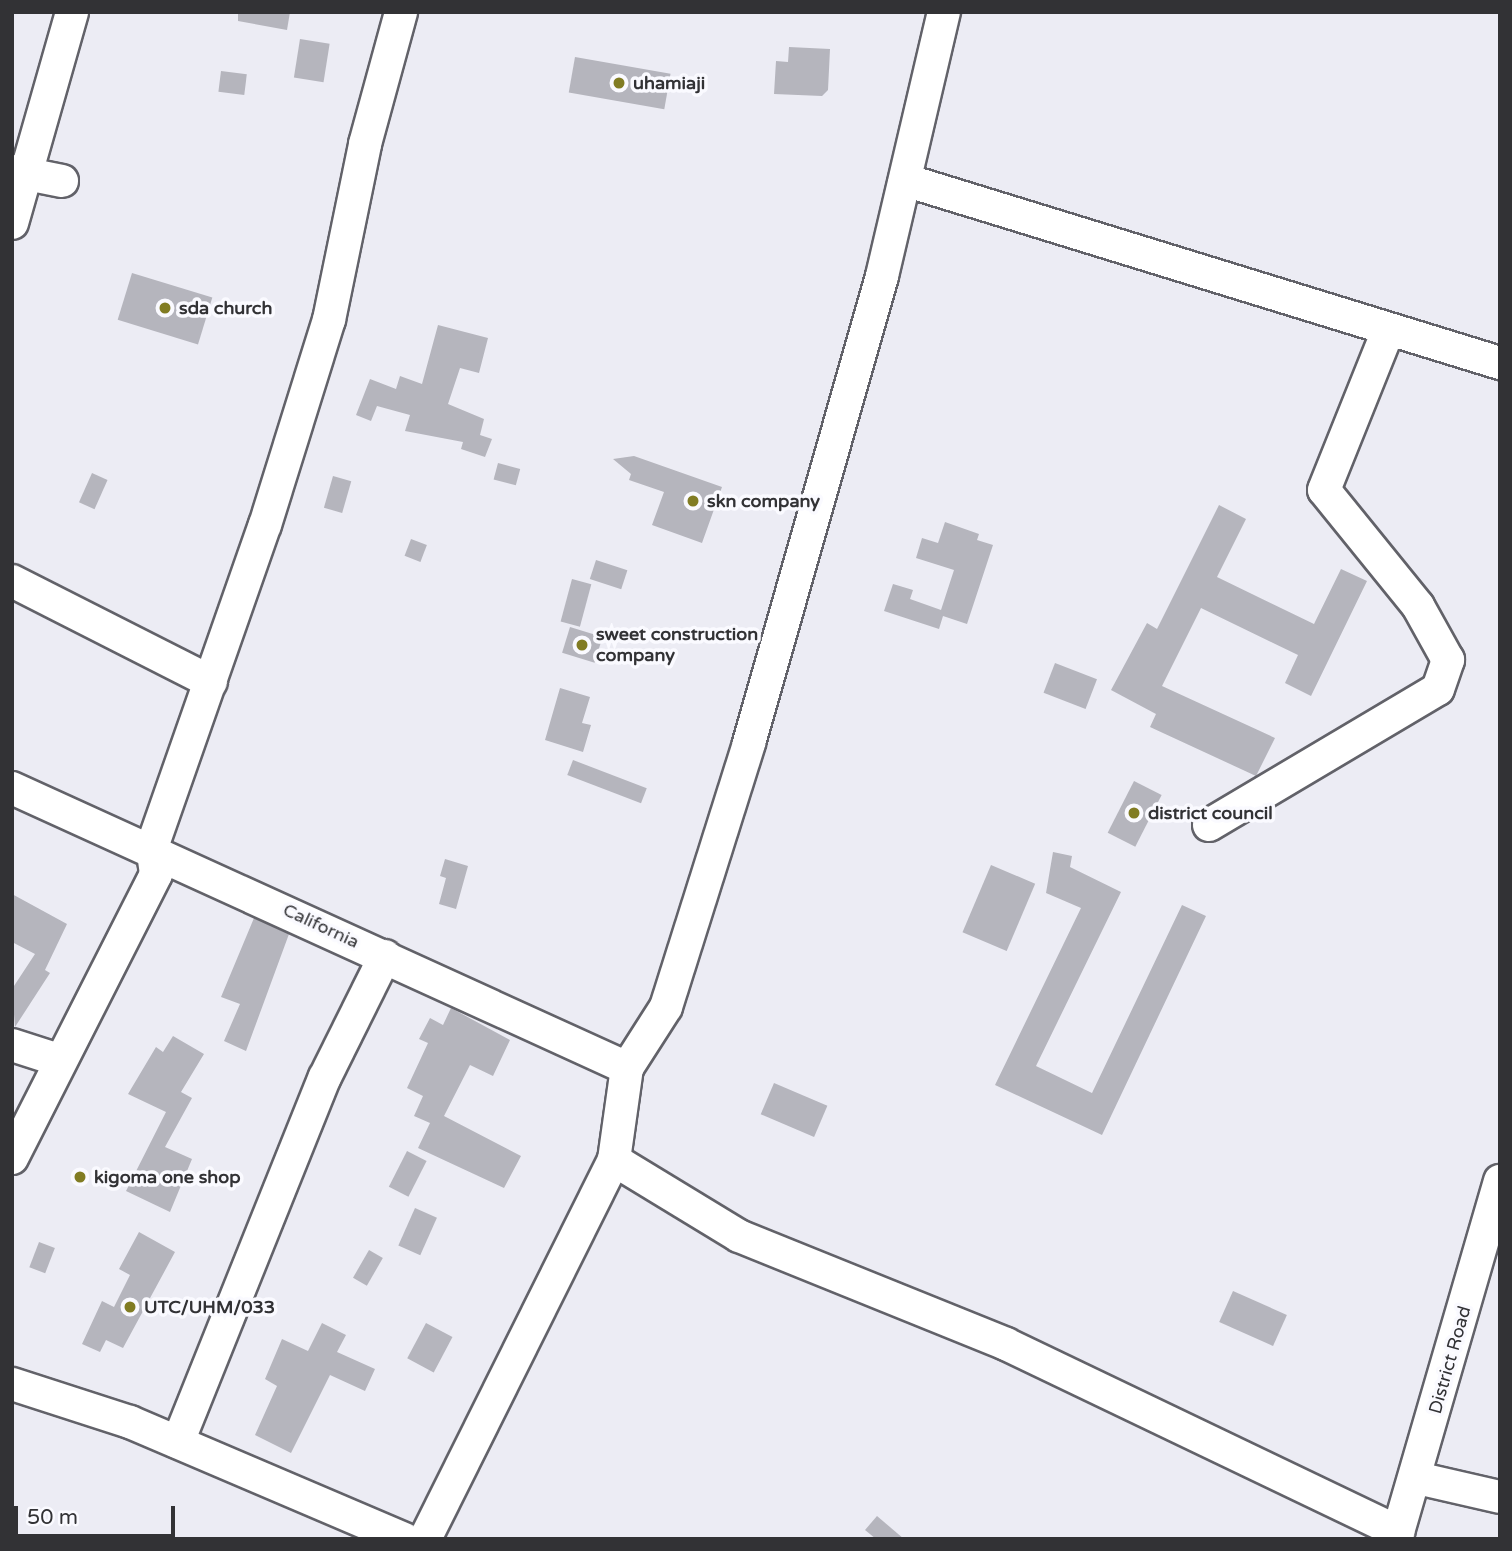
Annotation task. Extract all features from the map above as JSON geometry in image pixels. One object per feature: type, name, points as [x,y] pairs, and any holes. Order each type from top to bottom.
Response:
[{"type":"street","points":[[12,223],[19,172],[72,12]]},
{"type":"street","points":[[12,1158],[59,1060],[156,874],[152,847],[211,682],[329,320],[365,145],[401,12]]},
{"type":"street","points":[[425,1539],[614,1160],[627,1068],[666,1007],[745,756],[905,180],[944,12]]},
{"type":"street","points":[[19,172],[62,181]]},
{"type":"street","points":[[905,180],[1388,331],[1500,363]]},
{"type":"street","points":[[1209,825],[1438,689],[1448,660],[1419,606],[1324,490],[1388,331]]},
{"type":"street","points":[[12,581],[211,682]]},
{"type":"street","name":"California","points":[[12,788],[152,847],[627,1068]]},
{"type":"street","points":[[178,1443],[325,1077],[386,956]]},
{"type":"street","points":[[12,1045],[59,1060]]},
{"type":"street","points":[[614,1160],[739,1236],[1006,1344],[1397,1535]]},
{"type":"street","name":"District Road","points":[[1397,1535],[1492,1238],[1500,1181]]},
{"type":"street","points":[[12,1384],[178,1443],[404,1539]]},
{"type":"street","points":[[1417,1478],[1500,1497]]},
{"type":"building","points":[[238,12],[290,12],[287,30],[238,21]]},
{"type":"building","points":[[300,39],[330,44],[324,82],[294,78]]},
{"type":"building","points":[[789,47],[830,49],[828,90],[822,96],[774,94],[776,61],[788,62]]},
{"type":"building","name":"uhamiaji","points":[[575,57],[671,74],[664,109],[569,92]]},
{"type":"building","points":[[221,71],[247,74],[244,95],[218,92]]},
{"type":"building","name":"sda church","points":[[132,273],[212,298],[198,344],[118,320]]},
{"type":"building","points":[[438,325],[488,338],[479,373],[460,368],[448,404],[484,419],[480,435],[492,439],[485,457],[461,449],[463,442],[405,431],[410,415],[377,406],[371,421],[356,415],[370,379],[396,389],[400,376],[422,384]]},
{"type":"building","name":"skn company","points":[[634,456],[722,487],[702,543],[652,525],[664,492],[629,480],[631,474],[613,459]]},
{"type":"building","points":[[498,463],[520,469],[516,485],[494,479]]},
{"type":"building","points":[[92,473],[108,480],[95,509],[79,502]]},
{"type":"building","points":[[333,476],[351,481],[342,513],[324,508]]},
{"type":"building","points":[[1219,505],[1246,519],[1217,577],[1314,624],[1341,569],[1367,581],[1311,696],[1285,683],[1298,655],[1201,608],[1162,686],[1275,738],[1256,776],[1150,727],[1156,714],[1111,690],[1147,623],[1157,629]]},
{"type":"building","points":[[945,522],[979,534],[977,540],[993,545],[967,624],[943,616],[939,629],[884,611],[893,584],[913,590],[910,599],[941,610],[954,570],[916,558],[922,538],[938,543]]},
{"type":"building","points":[[411,539],[427,545],[420,562],[405,556]]},
{"type":"building","points":[[596,560],[627,570],[621,589],[590,579]]},
{"type":"building","points":[[572,579],[591,584],[580,627],[561,622]]},
{"type":"building","name":"sweet construction company","points":[[570,627],[603,637],[595,663],[562,653]]},
{"type":"building","points":[[1055,663],[1097,679],[1086,709],[1044,693]]},
{"type":"building","points":[[560,688],[590,697],[582,723],[591,725],[583,752],[545,740]]},
{"type":"building","points":[[573,760],[647,788],[641,803],[567,775]]},
{"type":"building","name":"district council","points":[[1134,781],[1162,795],[1135,847],[1108,833]]},
{"type":"building","points":[[1053,852],[1072,856],[1070,867],[1121,892],[1036,1066],[1092,1093],[1182,905],[1206,916],[1102,1135],[995,1085],[1081,908],[1046,893]]},
{"type":"building","points":[[445,859],[468,866],[456,909],[439,904],[446,878],[440,876]]},
{"type":"building","points":[[991,865],[1035,884],[1007,951],[962,932]]},
{"type":"building","points":[[12,894],[67,924],[45,970],[50,973],[15,1027],[12,989],[35,954],[12,942]]},
{"type":"building","points":[[254,918],[289,934],[246,1051],[224,1041],[240,1004],[221,997]]},
{"type":"building","points":[[451,1008],[510,1040],[493,1076],[470,1065],[444,1116],[521,1156],[504,1188],[418,1148],[430,1123],[414,1116],[423,1096],[407,1088],[428,1043],[419,1039],[430,1018],[443,1025]]},
{"type":"building","points":[[173,1036],[204,1054],[181,1092],[192,1098],[165,1147],[192,1159],[170,1212],[126,1191],[166,1112],[128,1094],[156,1047],[163,1052]]},
{"type":"building","points":[[774,1083],[827,1106],[814,1137],[761,1114]]},
{"type":"building","points":[[407,1151],[427,1161],[408,1197],[389,1187]]},
{"type":"building","points":[[415,1208],[437,1218],[420,1255],[398,1245]]},
{"type":"building","points":[[139,1232],[175,1252],[123,1348],[106,1340],[100,1352],[82,1344],[102,1301],[114,1307],[130,1275],[119,1269]]},
{"type":"building","points":[[39,1242],[55,1248],[45,1273],[29,1267]]},
{"type":"building","points":[[369,1250],[383,1258],[367,1286],[353,1278]]},
{"type":"building","points":[[1233,1291],[1287,1315],[1273,1346],[1219,1322]]},
{"type":"building","points":[[322,1323],[346,1335],[337,1352],[375,1369],[365,1391],[330,1375],[291,1453],[255,1435],[277,1386],[265,1379],[282,1339],[308,1351]]},
{"type":"building","points":[[426,1323],[452,1337],[434,1372],[407,1358]]},
{"type":"building","points":[[877,1516],[904,1539],[876,1539],[865,1530]]},
{"type":"place","name":"uhamiaji","points":[[619,83]]},
{"type":"place","name":"sda church","points":[[165,308]]},
{"type":"place","name":"skn company","points":[[693,501]]},
{"type":"place","name":"sweet construction company","points":[[582,645]]},
{"type":"place","name":"district council","points":[[1134,813]]},
{"type":"place","name":"kigoma one shop","points":[[80,1177]]},
{"type":"place","name":"UTC/UHM/033","points":[[130,1307]]}]
